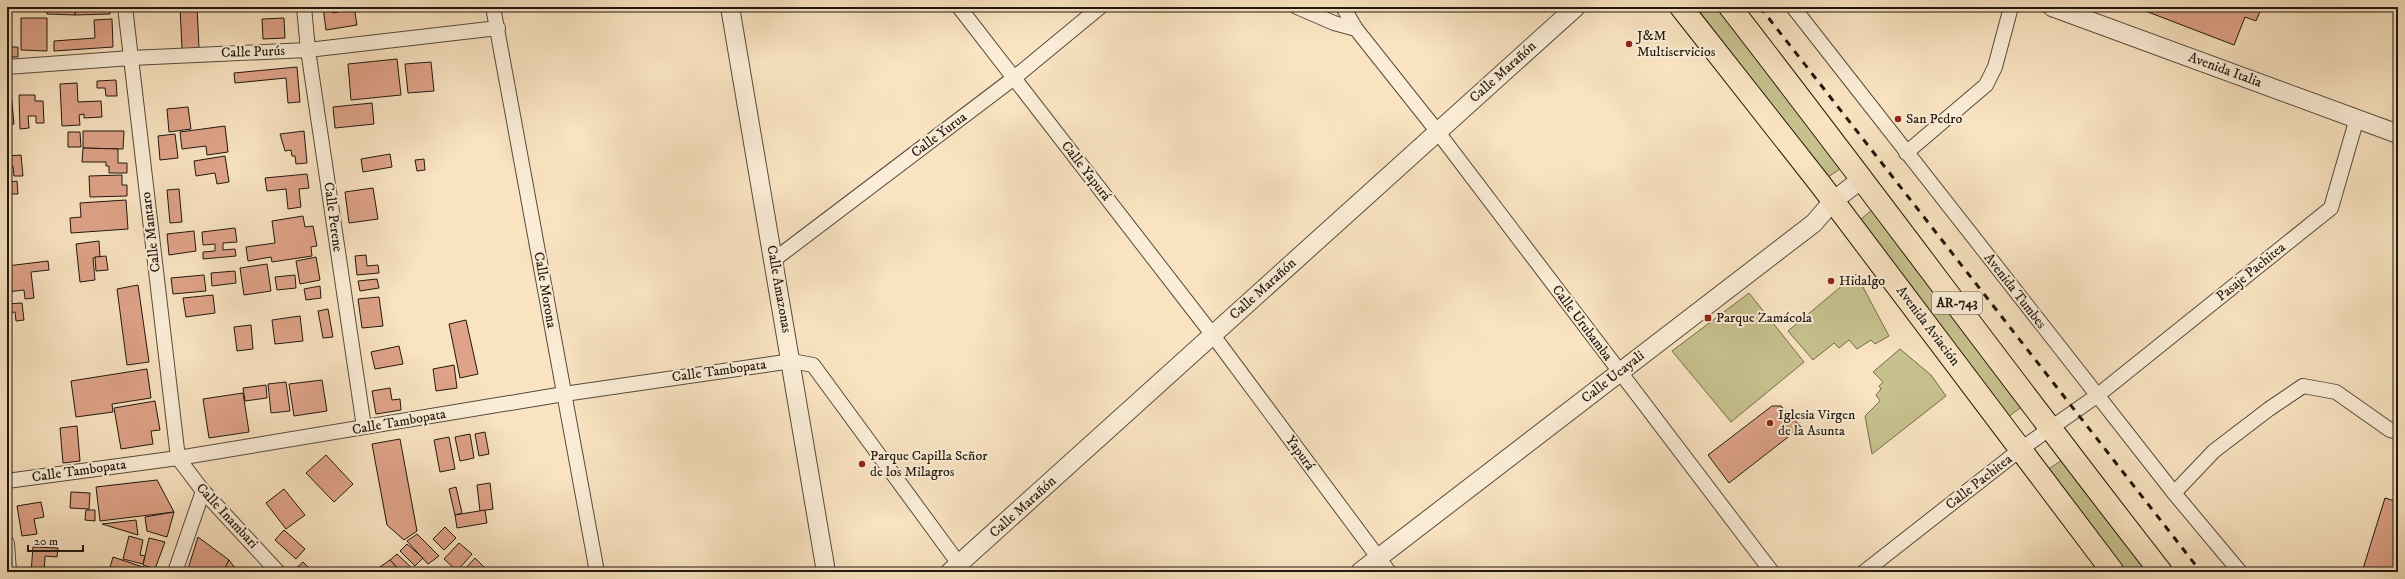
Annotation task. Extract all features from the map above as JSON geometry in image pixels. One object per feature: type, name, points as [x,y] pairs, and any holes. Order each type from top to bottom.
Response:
[{"type":"main road","name":"Avenida Aviación","points":[[1681,7],[1833,201],[2113,572]]},
{"type":"main road","name":"AR-743","points":[[1730,7],[1863,178],[2160,572]]},
{"type":"street","name":"Calle Mantaro","points":[[125,7],[178,458]]},
{"type":"street","name":"Calle Perene","points":[[304,7],[308,50],[364,427]]},
{"type":"street","name":"Calle Morona","points":[[494,7],[597,572]]},
{"type":"street","name":"Calle Amazonas","points":[[730,7],[775,259],[826,572]]},
{"type":"street","name":"Calle Yapurá","points":[[959,7],[1212,334]]},
{"type":"street","name":"Calle Yurua","points":[[775,259],[1014,78],[1100,7]]},
{"type":"street","points":[[1298,7],[1334,23],[1356,29]]},
{"type":"street","name":"Calle Urubamba","points":[[1343,7],[1356,29],[1437,131],[1619,373],[1772,572]]},
{"type":"street","name":"Calle Marañón","points":[[955,568],[1212,334],[1576,7]]},
{"type":"street","name":"Avenida Tumbes","points":[[1793,7],[2174,493],[2240,572]]},
{"type":"street","points":[[1906,153],[1986,85],[1995,67],[2011,7]]},
{"type":"street","name":"Avenida Italia","points":[[2052,7],[2398,134]]},
{"type":"street","name":"Calle Purús","points":[[7,67],[131,58],[308,50],[498,28]]},
{"type":"street","name":"Pasaje Pachitea","points":[[2098,395],[2331,208],[2357,118]]},
{"type":"street","name":"Calle Ucayali","points":[[1360,572],[1814,223],[1833,201],[1863,178]]},
{"type":"street","name":"Yapurá","points":[[1212,334],[1389,572]]},
{"type":"street","name":"Calle Tambopata","points":[[7,481],[178,458],[564,394],[792,361],[813,365],[955,568]]},
{"type":"street","points":[[2174,493],[2214,451],[2269,409],[2303,386],[2336,392],[2390,430],[2398,432]]},
{"type":"street","name":"Calle Pachitea","points":[[1864,572],[2021,449],[2098,395]]},
{"type":"street","name":"Calle Inambari","points":[[178,458],[203,491],[278,572]]},
{"type":"street","points":[[175,572],[203,491]]},
{"type":"street","points":[[7,543],[9,572]]},
{"type":"shaded area","points":[[1696,7],[1717,7],[1843,167],[1828,177]]},
{"type":"shaded area","points":[[1874,208],[2024,405],[2008,417],[1859,221]]},
{"type":"shaded area","points":[[1856,274],[1889,336],[1875,344],[1871,340],[1857,349],[1849,340],[1839,348],[1834,343],[1813,360],[1788,331]]},
{"type":"shaded area","points":[[1749,293],[1804,362],[1731,422],[1672,351]]},
{"type":"shaded area","points":[[1900,349],[1931,375],[1946,396],[1872,454],[1865,416],[1880,401],[1876,395],[1881,389],[1879,386],[1883,382],[1873,372]]},
{"type":"shaded area","points":[[2062,460],[2149,572],[2122,572],[2047,470]]},
{"type":"building","points":[[47,7],[76,7],[75,15],[47,14]]},
{"type":"building","points":[[76,7],[109,7],[110,14],[75,15]]},
{"type":"building","points":[[180,7],[197,7],[199,48],[182,49]]},
{"type":"building","points":[[323,7],[332,7],[333,13],[338,12],[337,7],[354,7],[357,25],[326,30]]},
{"type":"building","points":[[2135,7],[2262,7],[2256,21],[2245,17],[2234,45]]},
{"type":"building","points":[[21,18],[47,18],[47,51],[21,50]]},
{"type":"building","points":[[284,18],[285,38],[263,39],[262,19]]},
{"type":"building","points":[[112,19],[113,47],[54,51],[54,41],[95,38],[94,20]]},
{"type":"building","points":[[7,30],[9,30],[9,47],[18,47],[18,57],[7,57]]},
{"type":"building","points":[[397,59],[401,95],[351,100],[348,64]]},
{"type":"building","points":[[431,62],[434,91],[408,93],[405,64]]},
{"type":"building","points":[[297,67],[300,102],[288,103],[286,78],[235,83],[234,73]]},
{"type":"building","points":[[116,80],[117,96],[106,96],[105,88],[97,88],[97,81]]},
{"type":"building","points":[[77,83],[78,102],[101,101],[102,117],[84,118],[84,114],[79,115],[80,125],[62,126],[60,84]]},
{"type":"building","points":[[11,92],[14,124],[7,125],[7,93]]},
{"type":"building","points":[[19,95],[35,95],[35,101],[43,101],[44,123],[36,123],[36,116],[28,116],[29,128],[20,129]]},
{"type":"building","points":[[372,103],[374,124],[335,128],[333,107]]},
{"type":"building","points":[[188,107],[191,129],[169,132],[167,109]]},
{"type":"building","points":[[225,126],[228,152],[207,155],[206,146],[182,149],[180,132]]},
{"type":"building","points":[[83,131],[124,131],[123,149],[83,148]]},
{"type":"building","points":[[304,131],[307,163],[296,164],[295,156],[292,156],[291,150],[285,151],[280,134]]},
{"type":"building","points":[[68,132],[80,132],[81,147],[68,147]]},
{"type":"building","points":[[175,134],[178,158],[160,160],[158,136]]},
{"type":"building","points":[[83,148],[118,149],[118,163],[127,163],[127,173],[109,173],[109,166],[106,166],[106,162],[82,162]]},
{"type":"building","points":[[390,154],[392,167],[363,172],[361,159]]},
{"type":"building","points":[[21,155],[23,176],[14,176],[13,166],[7,167],[7,156]]},
{"type":"building","points":[[225,156],[229,182],[217,184],[215,173],[196,176],[194,161]]},
{"type":"building","points":[[424,159],[425,170],[417,171],[415,160]]},
{"type":"building","points":[[7,169],[9,169],[10,182],[17,181],[18,194],[7,194]]},
{"type":"building","points":[[307,174],[309,188],[299,189],[301,207],[288,209],[286,189],[267,191],[265,178]]},
{"type":"building","points":[[122,175],[122,185],[127,185],[127,196],[90,197],[89,176]]},
{"type":"building","points":[[373,188],[378,219],[349,223],[345,192]]},
{"type":"building","points":[[179,189],[182,222],[170,223],[167,190]]},
{"type":"building","points":[[126,200],[128,229],[71,233],[70,218],[81,217],[80,203]]},
{"type":"building","points":[[303,216],[305,227],[313,226],[317,246],[311,247],[312,256],[272,262],[271,257],[248,261],[246,247],[275,243],[272,221]]},
{"type":"building","points":[[235,228],[237,242],[223,243],[223,250],[235,249],[236,256],[203,259],[203,252],[215,251],[215,244],[203,245],[202,232]]},
{"type":"building","points":[[194,231],[196,251],[169,255],[167,234]]},
{"type":"building","points":[[99,241],[100,257],[93,258],[95,280],[80,282],[76,244]]},
{"type":"building","points":[[366,255],[367,266],[378,265],[379,273],[357,275],[355,256]]},
{"type":"building","points":[[106,256],[108,270],[96,271],[95,257]]},
{"type":"building","points":[[316,257],[320,280],[300,284],[296,261]]},
{"type":"building","points":[[48,261],[49,270],[31,272],[34,298],[25,299],[24,290],[7,292],[7,266]]},
{"type":"building","points":[[267,264],[271,291],[244,295],[240,268]]},
{"type":"building","points":[[235,271],[236,283],[212,286],[211,273]]},
{"type":"building","points":[[204,275],[206,291],[173,294],[171,278]]},
{"type":"building","points":[[295,275],[296,288],[277,290],[275,277]]},
{"type":"building","points":[[377,279],[379,288],[360,291],[358,281]]},
{"type":"building","points":[[138,285],[149,362],[127,365],[117,289]]},
{"type":"building","points":[[320,286],[321,298],[306,300],[304,289]]},
{"type":"building","points":[[213,295],[215,313],[186,317],[183,298]]},
{"type":"building","points":[[379,297],[383,326],[362,328],[358,299]]},
{"type":"building","points":[[22,303],[24,320],[16,321],[15,312],[7,313],[7,304]]},
{"type":"building","points":[[328,309],[333,337],[323,338],[318,311]]},
{"type":"building","points":[[300,316],[303,341],[275,344],[272,320]]},
{"type":"building","points":[[466,320],[478,374],[460,378],[449,324]]},
{"type":"building","points":[[251,325],[253,349],[237,351],[234,327]]},
{"type":"building","points":[[399,346],[403,364],[375,369],[371,352]]},
{"type":"building","points":[[454,365],[457,388],[436,391],[433,369]]},
{"type":"building","points":[[147,369],[151,398],[112,404],[113,412],[76,417],[71,381]]},
{"type":"building","points":[[322,380],[327,411],[294,416],[289,384]]},
{"type":"building","points":[[286,382],[290,411],[271,413],[268,384]]},
{"type":"building","points":[[266,385],[267,398],[245,401],[243,388]]},
{"type":"building","points":[[390,388],[392,400],[400,399],[401,410],[376,414],[372,391]]},
{"type":"building","points":[[243,393],[249,432],[209,438],[203,399]]},
{"type":"building","points":[[155,401],[160,430],[151,431],[153,444],[121,449],[114,408]]},
{"type":"building","points":[[1772,406],[1781,406],[1801,427],[1729,483],[1708,455]]},
{"type":"building","points":[[77,426],[80,461],[63,463],[60,428]]},
{"type":"building","points":[[485,432],[489,454],[479,456],[475,434]]},
{"type":"building","points":[[470,434],[474,458],[460,461],[455,437]]},
{"type":"building","points":[[449,437],[455,469],[440,472],[434,440]]},
{"type":"building","points":[[400,439],[417,531],[404,540],[387,525],[372,444]]},
{"type":"building","points":[[326,455],[353,484],[334,502],[306,473]]},
{"type":"building","points":[[157,480],[174,512],[100,521],[96,487]]},
{"type":"building","points":[[490,483],[493,509],[480,511],[477,485]]},
{"type":"building","points":[[456,487],[462,513],[455,515],[449,489]]},
{"type":"building","points":[[284,489],[305,515],[286,529],[266,503]]},
{"type":"building","points":[[71,492],[90,493],[89,509],[70,508]]},
{"type":"building","points":[[2385,498],[2398,502],[2398,572],[2362,572]]},
{"type":"building","points":[[41,502],[44,517],[34,519],[37,534],[22,536],[17,506]]},
{"type":"building","points":[[86,510],[95,510],[95,521],[85,520]]},
{"type":"building","points":[[485,510],[487,523],[457,528],[455,515]]},
{"type":"building","points":[[174,512],[167,537],[147,531],[145,517]]},
{"type":"building","points":[[136,520],[138,535],[102,524]]},
{"type":"building","points":[[445,527],[456,538],[444,550],[433,539]]},
{"type":"building","points":[[284,530],[305,549],[296,559],[275,540]]},
{"type":"building","points":[[417,534],[439,556],[428,564],[407,541]]},
{"type":"building","points":[[129,536],[143,540],[140,555],[145,556],[143,564],[123,559]]},
{"type":"building","points":[[198,537],[229,560],[223,572],[187,572]]},
{"type":"building","points":[[149,538],[165,542],[155,569],[143,565]]},
{"type":"building","points":[[459,543],[472,554],[457,571],[444,559]]},
{"type":"building","points":[[407,544],[423,558],[415,566],[400,551]]},
{"type":"building","points":[[33,547],[58,548],[57,557],[45,556],[44,572],[31,572]]},
{"type":"building","points":[[397,554],[413,569],[410,572],[401,572],[390,560]]},
{"type":"building","points":[[113,557],[155,571],[116,572],[117,569],[110,567]]},
{"type":"building","points":[[475,558],[489,572],[462,572]]},
{"type":"building","points":[[229,560],[238,572],[223,572]]},
{"type":"building","points":[[390,560],[401,572],[385,572],[380,567]]},
{"type":"building","points":[[303,562],[313,572],[292,572]]},
{"type":"building","points":[[380,567],[385,572],[375,572]]},
{"type":"railway","points":[[1760,7],[2201,572]]},
{"type":"place","name":"J&M Multiservicios","points":[[1629,44]]},
{"type":"place","name":"San Pedro","points":[[1898,119]]},
{"type":"place","name":"Hidalgo","points":[[1831,281]]},
{"type":"place","name":"Parque Zamácola","points":[[1708,318]]},
{"type":"place","name":"Iglesia Virgen de la Asunta","points":[[1770,423]]},
{"type":"place","name":"Parque Capilla Señor de los Milagros","points":[[862,464]]}]
